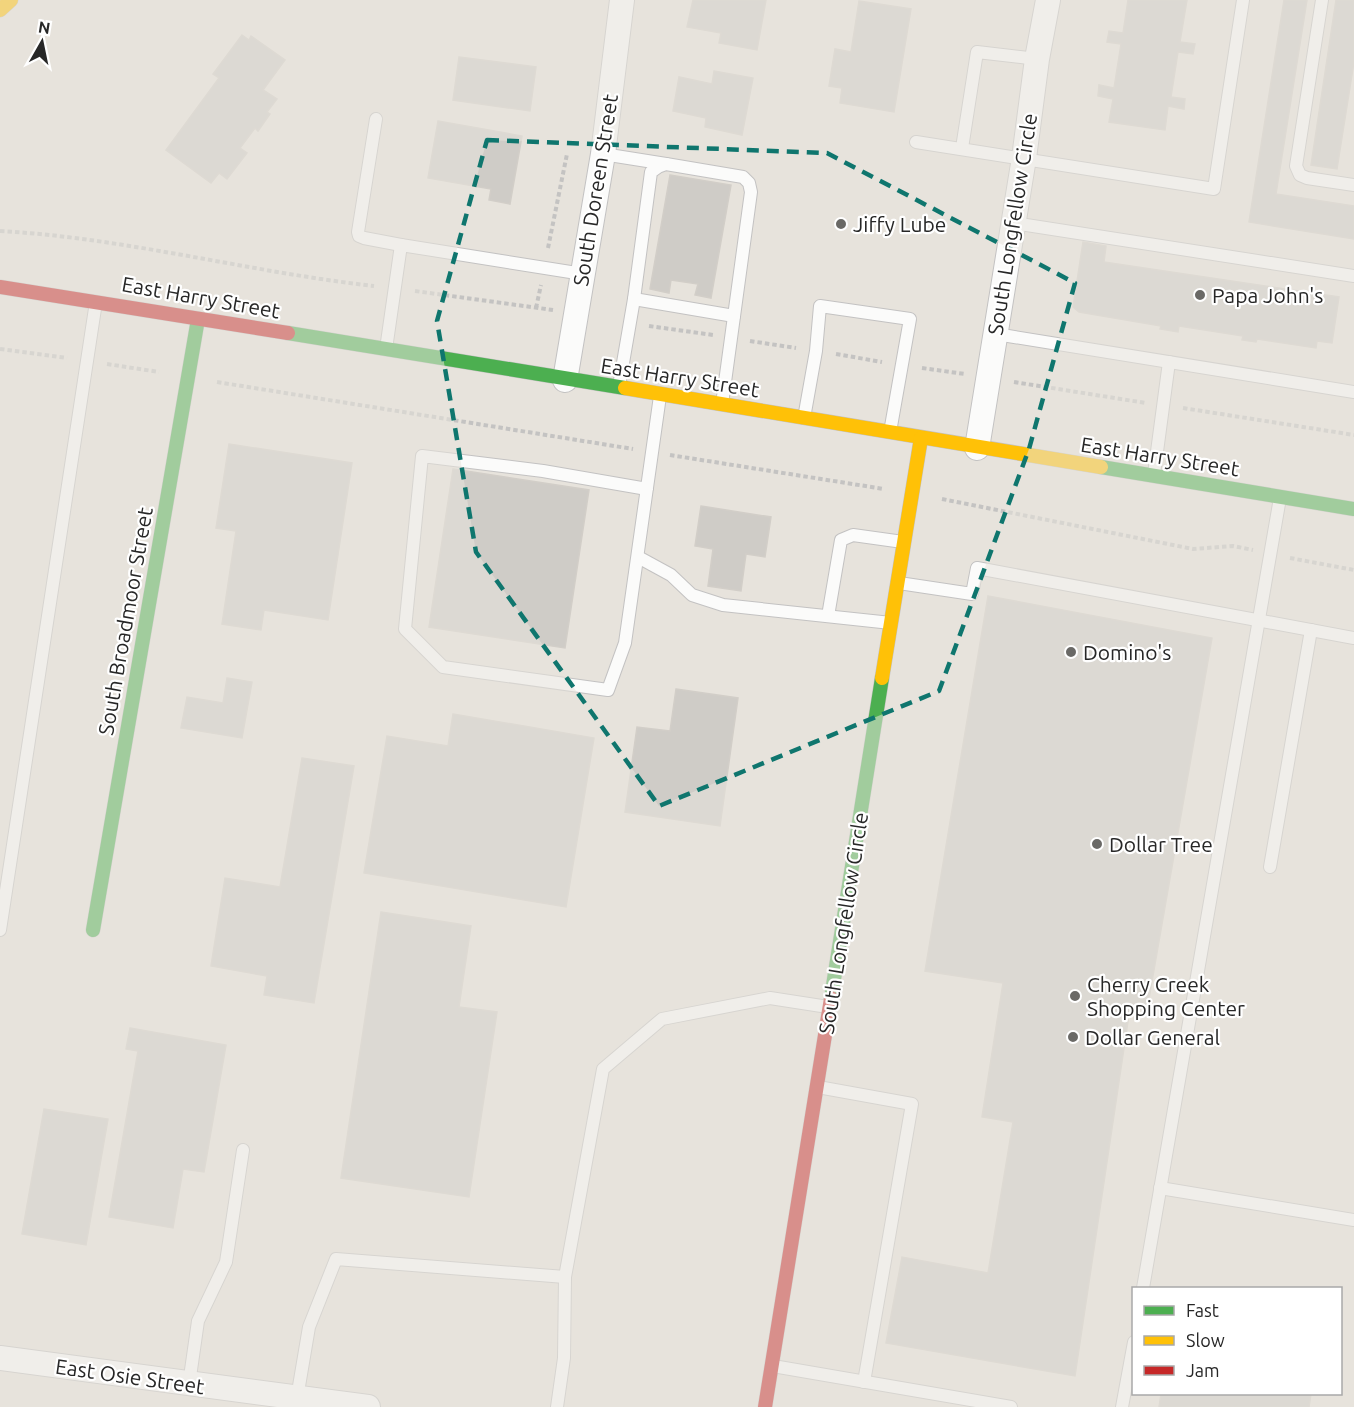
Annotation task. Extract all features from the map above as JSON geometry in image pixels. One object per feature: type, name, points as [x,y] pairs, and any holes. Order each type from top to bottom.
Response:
[{"type":"main road","points":[[0,10],[11,0]]},
{"type":"main road","name":"East Harry Street","points":[[0,287],[1354,509]]},
{"type":"main road","name":"South Broadmoor Street","points":[[93,930],[198,319]]},
{"type":"main road","name":"South Longfellow Circle","points":[[765,1407],[921,438]]},
{"type":"street","name":"South Doreen Street","points":[[565,380],[603,154],[622,0]]},
{"type":"street","name":"South Longfellow Circle","points":[[977,448],[1048,0]]},
{"type":"street","name":"East Osie Street","points":[[0,1358],[368,1407]]},
{"type":"lane","points":[[916,142],[1214,189],[1243,0]]},
{"type":"lane","points":[[1322,0],[1296,166],[1300,175],[1307,178],[1354,185]]},
{"type":"lane","points":[[962,148],[977,52],[1037,59]]},
{"type":"lane","points":[[376,119],[359,236],[401,245],[583,274]]},
{"type":"lane","points":[[603,154],[743,177],[749,183],[751,192],[721,405]]},
{"type":"lane","points":[[618,388],[634,300],[651,172],[658,166],[666,164]]},
{"type":"lane","points":[[1014,223],[1354,276]]},
{"type":"lane","points":[[386,350],[401,245]]},
{"type":"lane","points":[[634,300],[734,316]]},
{"type":"lane","points":[[0,930],[96,301]]},
{"type":"lane","points":[[804,419],[816,351],[820,306],[910,319],[890,433]]},
{"type":"lane","points":[[996,334],[1354,392]]},
{"type":"lane","points":[[1154,477],[1169,362]]},
{"type":"lane","points":[[647,489],[543,471],[422,456],[405,629],[443,667],[608,690],[626,643],[660,395]]},
{"type":"lane","points":[[1143,1287],[1280,497]]},
{"type":"lane","points":[[828,616],[841,540],[853,535],[904,542]]},
{"type":"lane","points":[[638,557],[671,575],[692,595],[723,605],[891,623]]},
{"type":"lane","points":[[897,583],[972,594],[976,568],[1354,638]]},
{"type":"lane","points":[[1270,867],[1311,630]]},
{"type":"lane","points":[[557,1407],[564,1358],[565,1277],[603,1069],[662,1019],[770,998],[829,1007]]},
{"type":"lane","points":[[816,1087],[912,1104],[864,1382]]},
{"type":"lane","points":[[189,1384],[198,1321],[225,1262],[243,1150]]},
{"type":"lane","points":[[1160,1188],[1354,1220]]},
{"type":"lane","points":[[297,1398],[309,1327],[336,1259],[565,1277]]},
{"type":"lane","points":[[1122,1407],[1132,1353]]},
{"type":"lane","points":[[771,1366],[1011,1407]]},
{"type":"path","points":[[536,308],[567,154]]},
{"type":"path","points":[[0,231],[50,234],[322,280],[576,314]]},
{"type":"path","points":[[630,323],[1354,435]]},
{"type":"path","points":[[0,349],[966,502],[1000,511],[1193,549],[1233,546],[1354,570]]},
{"type":"highlighted area","points":[[487,140],[827,153],[1075,283],[1029,449],[939,691],[659,806],[476,552],[437,321]]},
{"type":"building","points":[[693,0],[766,0],[757,50],[719,43],[721,33],[687,27]]},
{"type":"building","points":[[1128,0],[1187,0],[1180,42],[1195,44],[1193,54],[1178,52],[1171,97],[1185,99],[1184,109],[1168,106],[1165,130],[1109,122],[1113,99],[1098,96],[1099,85],[1114,88],[1121,44],[1107,42],[1109,31],[1123,33]]},
{"type":"building","points":[[1284,0],[1307,0],[1276,194],[1354,206],[1354,239],[1249,222]]},
{"type":"building","points":[[1336,0],[1354,0],[1354,62],[1337,169],[1311,165]]},
{"type":"building","points":[[859,1],[911,9],[894,112],[840,103],[842,88],[829,86],[835,49],[851,52]]},
{"type":"building","points":[[242,35],[249,40],[251,36],[285,60],[263,90],[277,99],[267,112],[270,114],[258,131],[255,128],[240,148],[247,153],[227,179],[219,173],[211,183],[166,150],[219,78],[213,74]]},
{"type":"building","points":[[459,57],[536,67],[530,111],[453,100]]},
{"type":"building","points":[[714,71],[753,78],[742,135],[705,127],[706,118],[673,111],[679,77],[712,84]]},
{"type":"building","points":[[438,121],[522,136],[510,204],[489,200],[491,189],[428,178]]},
{"type":"building","points":[[670,175],[731,185],[711,298],[695,295],[698,284],[671,280],[669,293],[650,289]]},
{"type":"building","points":[[1083,242],[1106,246],[1104,262],[1339,297],[1332,343],[1317,341],[1316,348],[1257,339],[1256,342],[1242,340],[1243,336],[1179,326],[1178,332],[1160,329],[1161,326],[1079,312],[1073,307]]},
{"type":"building","points":[[229,444],[352,463],[328,620],[264,610],[261,630],[222,624],[236,531],[216,528]]},
{"type":"building","points":[[453,469],[589,490],[565,648],[429,627]]},
{"type":"building","points":[[701,506],[771,517],[765,557],[746,554],[741,591],[708,586],[713,549],[695,546]]},
{"type":"building","name":"Cherry Creek Shopping Center","points":[[988,596],[1212,638],[1147,1010],[1130,1008],[1075,1376],[886,1343],[902,1257],[988,1273],[1013,1122],[982,1117],[1003,983],[925,971]]},
{"type":"building","points":[[227,678],[252,682],[242,738],[181,728],[187,697],[223,703]]},
{"type":"building","points":[[676,689],[738,698],[720,826],[625,812],[637,727],[670,731]]},
{"type":"building","points":[[453,714],[594,738],[566,907],[364,873],[387,736],[448,746]]},
{"type":"building","points":[[302,758],[354,766],[314,1003],[264,995],[267,976],[211,966],[225,878],[280,887]]},
{"type":"building","points":[[381,912],[471,926],[459,1007],[497,1012],[469,1197],[341,1178]]},
{"type":"building","points":[[130,1028],[226,1045],[204,1172],[183,1169],[173,1228],[109,1217],[138,1051],[126,1049]]},
{"type":"building","points":[[44,1109],[108,1119],[86,1245],[22,1234]]},
{"type":"building","points":[[1161,1395],[1311,1395],[1309,1407],[1159,1407]]},
{"type":"traffic: fast","points":[[93,930],[198,319]]},
{"type":"traffic: fast","points":[[288,333],[625,388]]},
{"type":"traffic: fast","points":[[1101,467],[1354,509]]},
{"type":"traffic: fast","points":[[831,998],[882,678]]},
{"type":"traffic: slow","points":[[0,10],[11,0]]},
{"type":"traffic: slow","points":[[625,388],[1101,467]]},
{"type":"traffic: slow","points":[[882,678],[921,438]]},
{"type":"traffic: jam","points":[[0,287],[288,333]]},
{"type":"traffic: jam","points":[[765,1407],[831,998]]},
{"type":"place","name":"Jiffy Lube","points":[[841,224]]},
{"type":"place","name":"Papa John's","points":[[1200,295]]},
{"type":"place","name":"Domino's","points":[[1071,652]]},
{"type":"place","name":"Dollar Tree","points":[[1097,844]]},
{"type":"place","name":"Cherry Creek Shopping Center","points":[[1075,996]]},
{"type":"place","name":"Dollar General","points":[[1073,1037]]}]
